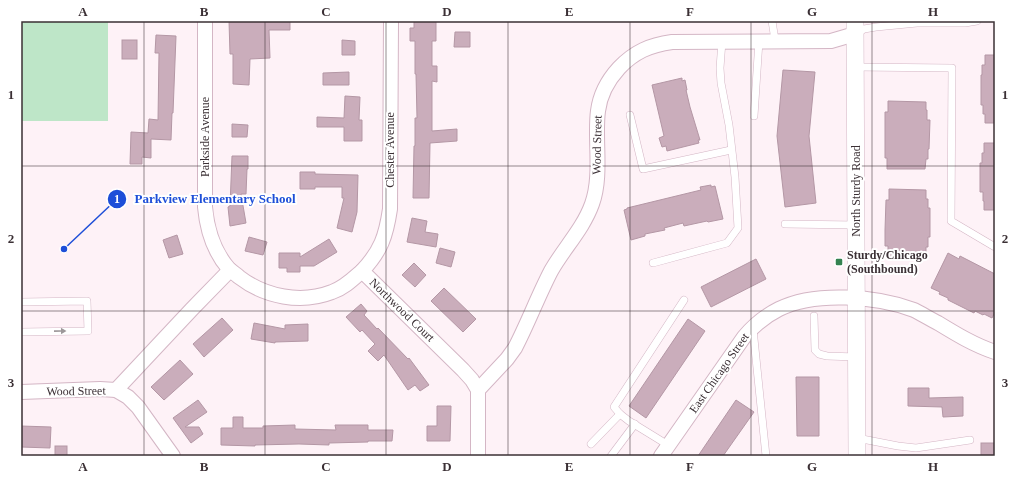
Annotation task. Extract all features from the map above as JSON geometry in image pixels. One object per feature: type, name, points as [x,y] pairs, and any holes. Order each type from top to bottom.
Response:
[{"type":"street","name":"Parkside Avenue","points":[[205,21],[204,207],[206,221],[215,248],[230,270]]},
{"type":"street","name":"Chester Avenue","points":[[362,271],[379,250],[388,226],[390,209],[391,21]]},
{"type":"street","name":"Wood Street","points":[[478,390],[507,359],[515,348],[551,271],[579,231],[592,204],[596,188],[598,111],[601,97],[607,84],[624,62],[647,48],[658,44],[672,42],[775,40],[831,41],[855,27]]},
{"type":"street","name":"North Sturdy Road","points":[[855,27],[857,456]]},
{"type":"street","name":"Northwood Court","points":[[230,270],[260,290],[276,296],[294,298],[313,297],[332,292],[348,283],[362,271],[463,370],[478,390]]},
{"type":"street","points":[[116,390],[230,270]]},
{"type":"street","name":"East Chicago Street","points":[[665,450],[752,327],[780,308],[800,302],[820,298],[856,297],[899,305],[914,310],[965,339],[995,352]]},
{"type":"street","name":"Wood Street","points":[[21,392],[100,389],[116,390],[128,397],[138,407],[173,456]]},
{"type":"street","points":[[478,390],[478,456]]},
{"type":"lane","points":[[772,21],[775,40]]},
{"type":"lane","points":[[855,27],[864,29],[876,26],[917,23],[965,23],[977,21]]},
{"type":"lane","points":[[653,263],[727,243],[738,228],[735,177],[729,125],[721,83],[720,68],[722,41]]},
{"type":"lane","points":[[754,116],[759,41]]},
{"type":"lane","points":[[856,67],[952,68],[951,221],[995,247]]},
{"type":"lane","points":[[630,115],[643,169],[731,150]]},
{"type":"lane","points":[[785,224],[856,225]]},
{"type":"lane","points":[[665,450],[635,424],[620,414],[614,407],[684,300]]},
{"type":"lane","points":[[21,302],[87,301],[88,331],[21,332]]},
{"type":"lane","points":[[814,316],[815,350],[819,354],[827,356],[856,356]]},
{"type":"lane","points":[[752,327],[766,456]]},
{"type":"lane","points":[[591,444],[620,414]]},
{"type":"lane","points":[[611,456],[635,424]]},
{"type":"lane","points":[[857,438],[916,448],[970,440]]},
{"type":"green space","points":[[21,21],[108,21],[108,121],[21,121]]},
{"type":"building","points":[[229,21],[290,21],[290,30],[269,30],[270,58],[250,59],[249,85],[233,84],[233,54],[230,54]]},
{"type":"building","points":[[414,21],[436,21],[436,41],[432,41],[432,66],[437,66],[437,82],[432,81],[432,131],[457,129],[457,141],[430,143],[429,198],[413,198],[415,118],[417,118],[415,41],[410,41],[410,28],[414,28]]},
{"type":"building","points":[[455,32],[470,32],[470,47],[454,47]]},
{"type":"building","points":[[156,35],[176,36],[171,140],[151,139],[151,158],[142,157],[142,164],[130,164],[131,132],[148,133],[149,119],[158,120],[159,53],[155,53]]},
{"type":"building","points":[[122,40],[137,40],[137,59],[122,59]]},
{"type":"building","points":[[342,40],[355,41],[355,55],[342,55]]},
{"type":"building","points":[[985,55],[995,55],[995,123],[985,123],[983,105],[981,105],[981,75],[982,65],[985,65]]},
{"type":"building","points":[[783,70],[815,72],[809,136],[816,203],[785,207],[777,136]]},
{"type":"building","points":[[349,72],[349,85],[323,85],[323,73]]},
{"type":"building","points":[[682,78],[682,81],[685,80],[690,107],[700,140],[698,140],[699,143],[667,151],[666,146],[662,147],[659,138],[664,136],[652,85]]},
{"type":"building","points":[[345,96],[360,97],[359,120],[362,120],[362,141],[344,141],[344,127],[317,127],[317,117],[344,118]]},
{"type":"building","points":[[888,101],[926,102],[927,120],[930,120],[928,159],[926,159],[925,169],[887,169],[887,158],[885,158],[885,112],[888,112]]},
{"type":"building","points":[[232,124],[248,125],[247,137],[232,137]]},
{"type":"building","points":[[984,143],[995,143],[995,210],[984,210],[983,192],[980,192],[980,163],[982,163],[982,153],[984,153]]},
{"type":"building","points":[[232,156],[248,156],[248,169],[246,194],[241,194],[246,223],[230,226],[228,207],[230,206]]},
{"type":"building","points":[[300,172],[315,172],[315,174],[358,175],[357,212],[352,232],[337,228],[344,198],[342,198],[342,187],[315,187],[315,189],[300,189]]},
{"type":"building","points":[[711,185],[711,187],[715,186],[723,219],[684,226],[683,223],[664,228],[665,230],[645,234],[645,236],[631,240],[624,210],[701,190],[700,187]]},
{"type":"building","points":[[889,189],[926,190],[928,208],[930,208],[930,237],[928,237],[928,247],[926,247],[926,257],[888,257],[888,246],[885,246],[885,230],[886,200],[889,200]]},
{"type":"building","points":[[412,218],[427,221],[425,232],[438,234],[436,247],[407,242]]},
{"type":"building","points":[[177,235],[183,254],[169,258],[163,240]]},
{"type":"building","points":[[249,237],[267,242],[263,255],[245,251]]},
{"type":"building","points":[[329,239],[337,252],[314,266],[300,266],[300,272],[287,272],[287,268],[279,268],[279,253],[300,253],[300,257]]},
{"type":"building","points":[[440,248],[455,252],[451,267],[436,263]]},
{"type":"building","points":[[948,253],[959,259],[960,256],[995,274],[995,312],[992,318],[975,311],[974,313],[948,300],[948,298],[939,294],[940,292],[931,288]]},
{"type":"building","points":[[756,259],[766,279],[711,307],[701,287]]},
{"type":"building","points":[[414,263],[426,275],[415,287],[402,275]]},
{"type":"building","points":[[444,288],[476,319],[463,332],[431,301]]},
{"type":"building","points":[[361,304],[367,311],[364,315],[408,359],[409,358],[429,385],[420,391],[415,385],[408,390],[384,355],[378,361],[368,351],[375,344],[362,330],[360,332],[346,317]]},
{"type":"building","points":[[222,318],[233,330],[204,357],[193,344]]},
{"type":"building","points":[[688,319],[705,331],[646,418],[629,406]]},
{"type":"building","points":[[254,323],[285,329],[285,325],[308,324],[308,341],[275,343],[251,339]]},
{"type":"building","points":[[180,360],[193,374],[164,400],[151,387]]},
{"type":"building","points":[[796,377],[819,377],[819,436],[797,436]]},
{"type":"building","points":[[908,388],[929,388],[929,398],[963,397],[963,416],[943,417],[942,407],[908,406]]},
{"type":"building","points":[[198,400],[207,412],[185,427],[199,427],[203,434],[191,443],[173,418]]},
{"type":"building","points":[[736,400],[754,412],[723,456],[698,456]]},
{"type":"building","points":[[437,406],[451,406],[450,441],[427,441],[427,426],[437,426]]},
{"type":"building","points":[[233,417],[243,417],[243,428],[295,425],[295,429],[336,430],[335,425],[368,425],[368,430],[393,430],[392,441],[329,443],[329,445],[221,445],[221,428],[233,428]]},
{"type":"building","points":[[21,426],[51,427],[50,448],[21,447]]},
{"type":"building","points":[[981,443],[995,443],[995,456],[981,456]]},
{"type":"building","points":[[55,446],[67,446],[67,456],[55,456]]},
{"type":"place","name":"Parkview Elementary School","points":[[64,249]]},
{"type":"place","name":"Sturdy/Chicago (Southbound)","points":[[839,262]]}]
